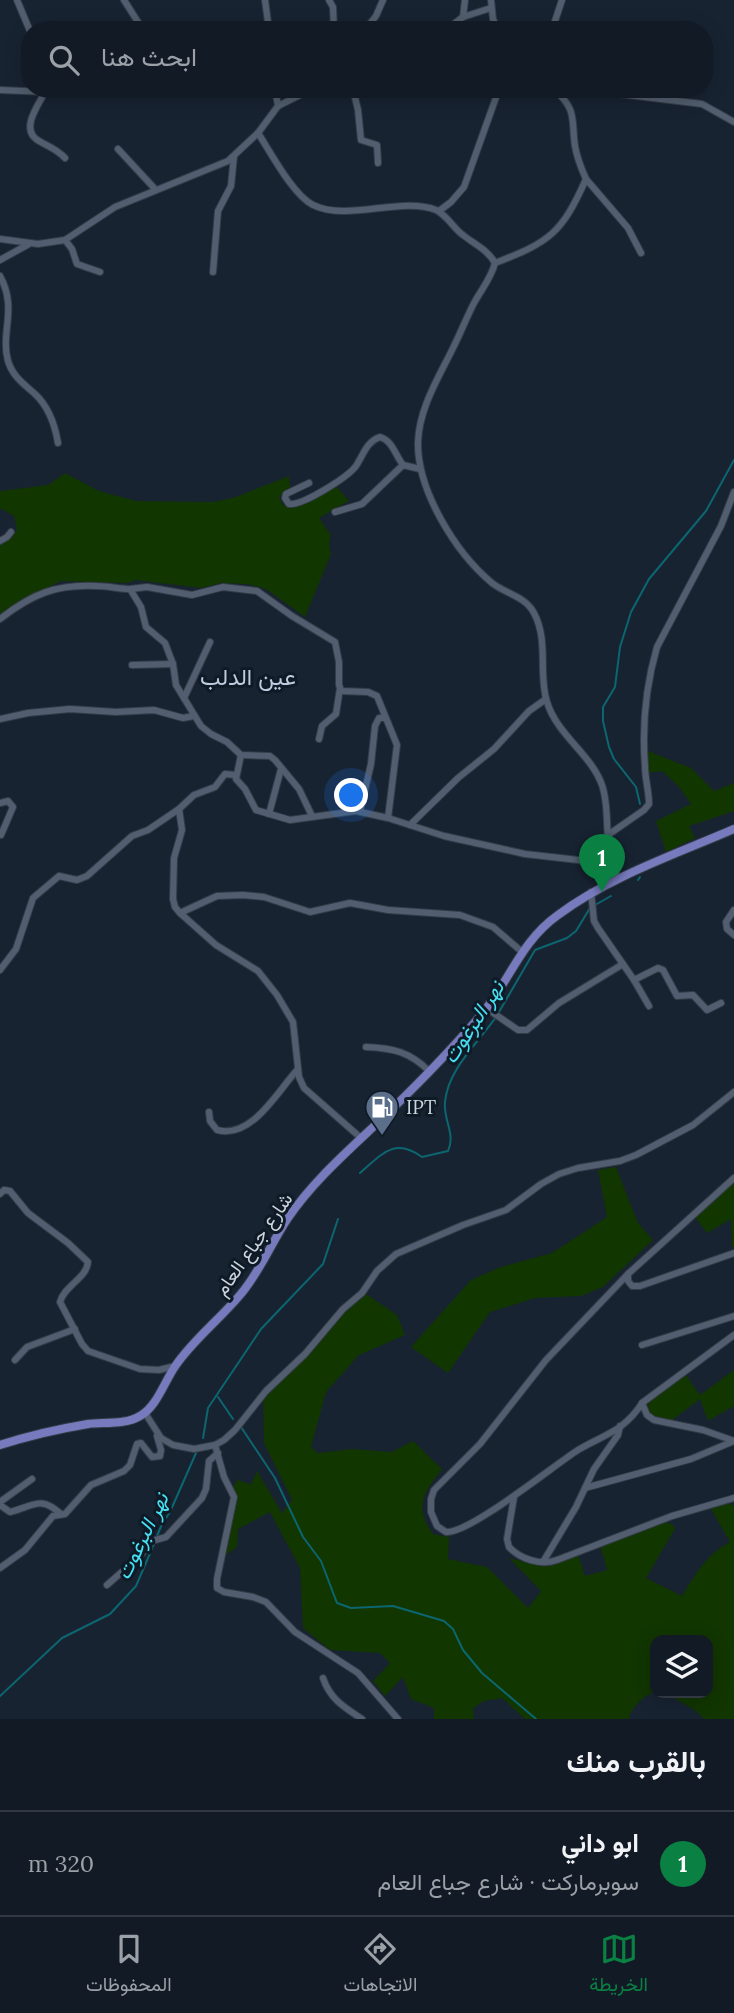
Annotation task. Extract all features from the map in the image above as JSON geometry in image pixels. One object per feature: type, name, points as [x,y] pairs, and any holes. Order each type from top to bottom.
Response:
[{"type":"main road","name":"شارع جباع العام","points":[[145,1413],[191,1345],[250,1282],[303,1199],[490,1011],[521,951],[538,931],[617,875],[733,832]]},
{"type":"main road","points":[[0,1445],[75,1427],[134,1419],[145,1413]]},
{"type":"street","points":[[17,0],[26,21]]},
{"type":"street","points":[[124,0],[137,21]]},
{"type":"street","points":[[265,0],[268,21]]},
{"type":"street","points":[[329,0],[333,7],[334,21]]},
{"type":"street","points":[[372,21],[383,0]]},
{"type":"street","points":[[463,17],[465,0]]},
{"type":"street","points":[[491,0],[495,21]]},
{"type":"street","points":[[555,21],[562,0]]},
{"type":"street","points":[[458,21],[491,8]]},
{"type":"street","points":[[0,90],[21,90]]},
{"type":"street","points":[[43,98],[31,120],[30,130],[36,139],[55,148],[65,158]]},
{"type":"street","points":[[277,98],[278,106]]},
{"type":"street","points":[[0,239],[31,244],[51,244],[65,240],[109,210],[223,164],[258,134],[278,106],[294,98]]},
{"type":"street","points":[[355,98],[361,140],[377,145],[378,163]]},
{"type":"street","points":[[439,211],[464,187],[496,98]]},
{"type":"street","points":[[563,98],[574,123],[577,152],[586,179],[628,228],[641,253]]},
{"type":"street","points":[[653,98],[702,104],[734,122]]},
{"type":"street","points":[[258,134],[296,190],[314,205],[351,210],[405,207],[439,211],[460,233],[491,256],[495,263]]},
{"type":"street","points":[[118,149],[155,190]]},
{"type":"street","points":[[213,272],[218,211],[231,186],[234,156]]},
{"type":"street","points":[[586,179],[569,215],[558,230],[545,240],[495,263],[424,411],[418,440],[420,470],[430,496],[465,554],[496,586],[527,603],[535,615],[542,638],[546,699],[563,732],[582,754],[602,786],[608,835],[617,875]]},
{"type":"street","points":[[65,240],[72,249],[77,264],[100,272]]},
{"type":"street","points":[[0,260],[31,244]]},
{"type":"street","points":[[0,276],[9,304],[3,344],[4,360],[49,412],[58,443]]},
{"type":"street","points":[[309,483],[286,494],[289,505],[320,491],[355,467],[367,446],[380,437],[387,439],[403,465],[420,470]]},
{"type":"street","points":[[335,512],[362,504],[403,465]]},
{"type":"street","points":[[608,835],[649,804],[644,751],[651,666],[657,647],[722,526],[734,492]]},
{"type":"street","points":[[0,541],[10,532]]},
{"type":"street","points":[[0,619],[13,609],[59,586],[130,589],[147,587],[192,596],[212,588],[223,587],[257,592],[335,642],[340,688],[336,714],[322,726],[319,739]]},
{"type":"street","points":[[130,589],[141,607],[146,627],[165,643],[173,664],[176,685],[206,731],[227,742],[242,755],[270,757],[275,760],[299,789],[312,816]]},
{"type":"street","points":[[184,698],[210,642]]},
{"type":"street","points":[[132,665],[173,664]]},
{"type":"street","points":[[340,688],[345,693],[374,694],[380,701],[397,745],[388,818]]},
{"type":"street","points":[[410,825],[458,778],[494,749],[529,711],[546,699]]},
{"type":"street","points":[[0,719],[70,709],[116,712],[154,710],[183,719],[194,716]]},
{"type":"street","points":[[360,811],[371,764],[375,726],[379,718],[385,718]]},
{"type":"street","points":[[242,755],[235,775],[237,782],[248,795],[253,807],[261,812],[290,820],[360,811],[491,847],[578,860],[617,875]]},
{"type":"street","points":[[269,814],[281,769]]},
{"type":"street","points":[[0,970],[16,949],[36,895],[59,876],[77,880],[87,876],[132,836],[148,830],[194,795],[215,787],[225,774],[235,775]]},
{"type":"street","points":[[0,803],[8,801],[13,807],[1,835]]},
{"type":"street","points":[[179,809],[182,830],[174,858],[175,907],[216,945],[258,971],[293,1022],[298,1069],[307,1093],[361,1138]]},
{"type":"street","points":[[180,913],[217,896],[243,895],[264,897],[310,912],[350,903],[388,910],[460,915],[493,927],[521,951]]},
{"type":"street","points":[[591,896],[598,928],[649,1006]]},
{"type":"street","points":[[734,910],[726,922],[727,929],[734,935]]},
{"type":"street","points":[[490,1011],[518,1030],[527,1030],[559,1003],[623,964]]},
{"type":"street","points":[[634,980],[658,968],[663,970],[677,996],[693,995],[706,1010],[721,1003]]},
{"type":"street","points":[[366,1048],[398,1049],[416,1059],[429,1071]]},
{"type":"street","points":[[209,1112],[210,1121],[217,1130],[229,1131],[242,1126],[271,1105],[298,1069]]},
{"type":"street","points":[[145,1413],[163,1440],[180,1447],[215,1445],[235,1430],[266,1391],[305,1354],[343,1308],[362,1293],[377,1271],[396,1254],[506,1210],[536,1187],[559,1174],[636,1155],[693,1125],[734,1092]]},
{"type":"street","points":[[734,1178],[628,1274],[546,1360],[480,1444],[438,1485],[431,1496],[430,1513],[440,1528],[454,1533],[514,1497],[553,1467],[620,1426],[634,1415],[642,1403],[734,1335]]},
{"type":"street","points":[[0,1194],[10,1191],[28,1213],[88,1262],[87,1269],[60,1300],[83,1346],[92,1354],[140,1369],[159,1370],[175,1366]]},
{"type":"street","points":[[628,1274],[630,1284],[640,1286],[734,1253]]},
{"type":"street","points":[[642,1345],[734,1315]]},
{"type":"street","points":[[15,1360],[27,1347],[75,1329]]},
{"type":"street","points":[[642,1403],[647,1415],[654,1420],[703,1430],[734,1441]]},
{"type":"street","points":[[543,1562],[594,1469],[618,1435],[620,1426]]},
{"type":"street","points":[[0,1568],[25,1550],[53,1516],[65,1514],[91,1485],[124,1471],[130,1465],[136,1444],[141,1443],[152,1457],[160,1457],[161,1449],[155,1430]]},
{"type":"street","points":[[721,1447],[723,1437]]},
{"type":"street","points":[[585,1488],[691,1459],[734,1441]]},
{"type":"street","points":[[215,1445],[224,1477],[234,1497],[217,1588],[266,1602],[295,1632],[358,1673],[398,1719]]},
{"type":"street","points":[[107,1584],[154,1540],[164,1537],[202,1498],[206,1489],[209,1461],[218,1453]]},
{"type":"street","points":[[8,1511],[0,1504],[32,1479]]},
{"type":"street","points":[[514,1497],[506,1539],[509,1548],[522,1556],[543,1562],[552,1562],[672,1516],[734,1498]]},
{"type":"street","points":[[0,1515],[40,1503],[52,1506],[61,1514]]},
{"type":"street","points":[[323,1678],[336,1702],[362,1719]]},
{"type":"green space","points":[[65,473],[99,491],[136,501],[214,502],[236,497],[289,476],[290,488],[279,497],[283,505],[294,508],[336,486],[349,501],[319,518],[331,535],[331,554],[305,617],[266,589],[247,584],[221,583],[201,588],[135,580],[128,583],[61,581],[0,614],[0,544],[12,538],[17,529],[14,516],[0,508],[0,491],[48,485]]},
{"type":"green space","points":[[648,751],[691,768],[714,791],[734,783],[734,811],[689,826],[695,838],[666,852],[656,821],[691,804],[679,787],[662,771],[648,773]]},
{"type":"green space","points":[[616,1167],[638,1223],[653,1240],[603,1287],[581,1296],[535,1298],[490,1312],[448,1373],[411,1347],[471,1280],[501,1267],[552,1253],[607,1217],[598,1170]]},
{"type":"green space","points":[[734,1182],[732,1247],[731,1219],[707,1233],[695,1217]]},
{"type":"green space","points":[[366,1294],[397,1315],[405,1335],[359,1355],[326,1392],[311,1447],[318,1453],[352,1449],[392,1452],[413,1441],[442,1469],[430,1485],[422,1507],[433,1534],[449,1537],[448,1559],[487,1567],[528,1608],[541,1591],[509,1558],[544,1564],[578,1554],[585,1576],[607,1570],[600,1545],[667,1522],[675,1529],[646,1578],[682,1596],[708,1559],[730,1542],[711,1509],[726,1502],[734,1506],[734,1719],[704,1719],[674,1698],[713,1698],[713,1635],[650,1635],[650,1694],[639,1702],[629,1719],[525,1719],[502,1698],[484,1701],[473,1708],[474,1719],[434,1719],[434,1708],[411,1699],[403,1677],[385,1696],[373,1681],[390,1663],[380,1653],[330,1650],[303,1628],[300,1568],[270,1512],[238,1529],[237,1547],[226,1555],[235,1500],[233,1488],[237,1480],[251,1484],[257,1471],[282,1513],[292,1500],[264,1443],[263,1397],[303,1361],[347,1307]]},
{"type":"green space","points":[[734,1370],[734,1406],[708,1421],[700,1399],[672,1420],[650,1415],[648,1404],[685,1374],[700,1395]]},
{"type":"waterway","name":"نهر البرغوت","points":[[640,804],[636,787],[614,759],[609,747],[603,707],[615,687],[620,647],[631,612],[649,579],[706,511],[734,460]]},
{"type":"waterway","name":"نهر البرغوت","points":[[595,905],[611,896]]},
{"type":"waterway","name":"نهر البرغوت","points":[[499,1012],[535,950],[567,938],[576,931],[590,908]]},
{"type":"waterway","name":"نهر البرغوت","points":[[360,1173],[382,1154],[396,1148],[404,1148],[422,1157],[448,1151],[451,1139],[445,1109],[447,1090],[458,1067],[496,1017]]},
{"type":"waterway","name":"نهر البرغوت","points":[[203,1438],[208,1408],[261,1329],[323,1264],[338,1219]]},
{"type":"waterway","points":[[218,1397],[233,1419]]},
{"type":"waterway","points":[[241,1427],[275,1478],[303,1537],[321,1561],[337,1603],[351,1608],[393,1606],[444,1621],[453,1629],[463,1650],[482,1673],[536,1719]]},
{"type":"waterway","name":"نهر البرغوت","points":[[157,1536],[196,1453]]},
{"type":"waterway","name":"نهر البرغوت","points":[[0,1696],[62,1638],[110,1614],[136,1586],[154,1544]]},
{"type":"place","name":"ابو داني","points":[[602,892]]},
{"type":"place","name":"IPT","points":[[382,1137]]},
{"type":"district","name":"عين الدلب","points":[[248,676]]}]
